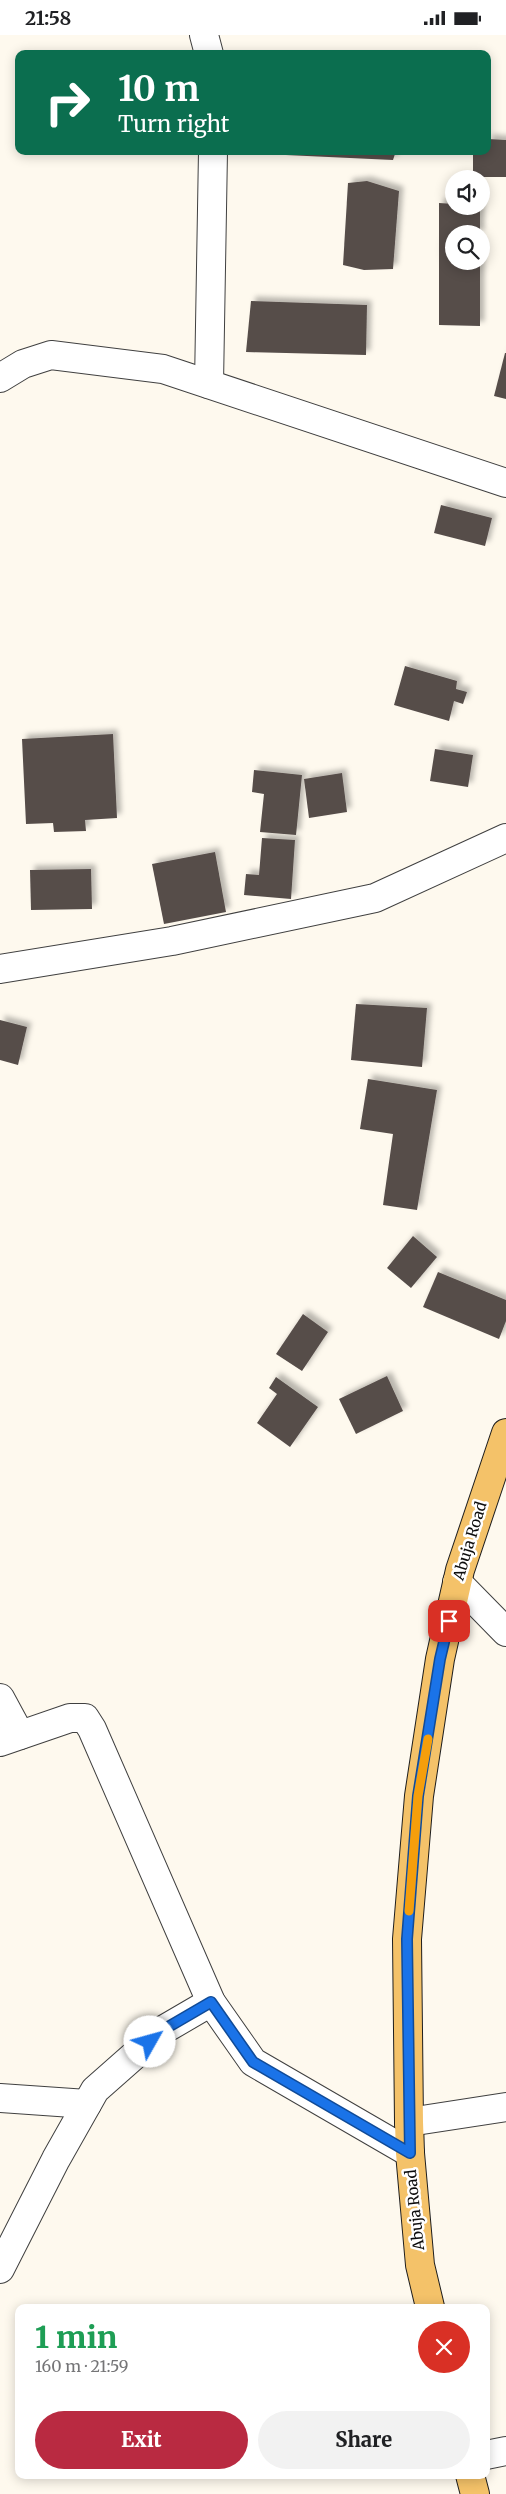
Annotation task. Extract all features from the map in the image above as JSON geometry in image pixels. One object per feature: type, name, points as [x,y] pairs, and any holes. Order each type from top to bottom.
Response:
[{"type":"main road","name":"Abuja Road","points":[[429,2304],[420,2265],[409,2121],[407,1939],[418,1796],[440,1659],[457,1582],[506,1433]]},
{"type":"main road","points":[[471,2479],[475,2494]]},
{"type":"street","points":[[204,35],[208,50]]},
{"type":"street","points":[[209,385],[213,155]]},
{"type":"street","points":[[0,378],[23,364],[51,355],[164,369],[506,483]]},
{"type":"street","points":[[0,969],[172,941],[375,898],[506,838]]},
{"type":"street","points":[[457,1582],[506,1632]]},
{"type":"street","points":[[0,1698],[10,1739],[70,1718],[85,1718],[92,1729],[211,2002],[253,2062],[410,2153]]},
{"type":"street","points":[[0,2269],[56,2159],[95,2090],[163,2030],[211,2002]]},
{"type":"street","points":[[0,2098],[87,2104]]},
{"type":"street","points":[[409,2121],[506,2107]]},
{"type":"street","points":[[490,2454],[506,2451]]},
{"type":"building","points":[[491,139],[506,140],[506,177],[490,177],[490,170],[473,170],[473,155],[491,155]]},
{"type":"building","points":[[286,155],[395,155],[393,160]]},
{"type":"building","points":[[367,181],[399,191],[393,269],[364,270],[343,265],[348,183]]},
{"type":"building","points":[[439,203],[445,203],[445,215],[480,215],[480,225],[445,225],[445,270],[480,270],[480,326],[439,325]]},
{"type":"building","points":[[251,301],[367,305],[366,355],[246,352]]},
{"type":"building","points":[[506,353],[506,399],[494,396]]},
{"type":"building","points":[[441,505],[492,518],[485,546],[434,533]]},
{"type":"building","points":[[405,666],[457,681],[456,689],[467,692],[463,704],[454,701],[449,721],[394,705]]},
{"type":"building","points":[[113,734],[117,818],[85,820],[86,831],[54,832],[53,823],[26,824],[22,739]]},
{"type":"building","points":[[435,749],[473,755],[468,787],[430,781]]},
{"type":"building","points":[[254,770],[302,775],[296,835],[260,832],[264,794],[252,792]]},
{"type":"building","points":[[342,773],[347,812],[309,818],[304,779]]},
{"type":"building","points":[[262,838],[295,840],[291,899],[244,895],[246,874],[259,875]]},
{"type":"building","points":[[215,852],[226,912],[164,924],[152,864]]},
{"type":"building","points":[[91,869],[92,909],[31,910],[30,870]]},
{"type":"building","points":[[356,1004],[427,1008],[422,1067],[351,1060]]},
{"type":"building","points":[[0,1020],[27,1027],[18,1065],[0,1060]]},
{"type":"building","points":[[368,1079],[437,1090],[417,1210],[383,1205],[393,1134],[360,1129]]},
{"type":"building","points":[[413,1236],[437,1257],[411,1288],[387,1268]]},
{"type":"building","points":[[438,1272],[506,1300],[506,1321],[499,1339],[423,1307]]},
{"type":"building","points":[[303,1314],[328,1332],[302,1371],[276,1354]]},
{"type":"building","points":[[387,1376],[403,1411],[356,1434],[339,1399]]},
{"type":"building","points":[[276,1377],[318,1407],[290,1447],[257,1423],[277,1394],[269,1388]]},
{"type":"slow traffic","points":[[409,1911],[418,1796],[428,1739]]},
{"type":"route","points":[[150,2042],[163,2030],[211,2002],[253,2062],[410,2153],[407,1939],[418,1796],[440,1659],[449,1621]]}]
